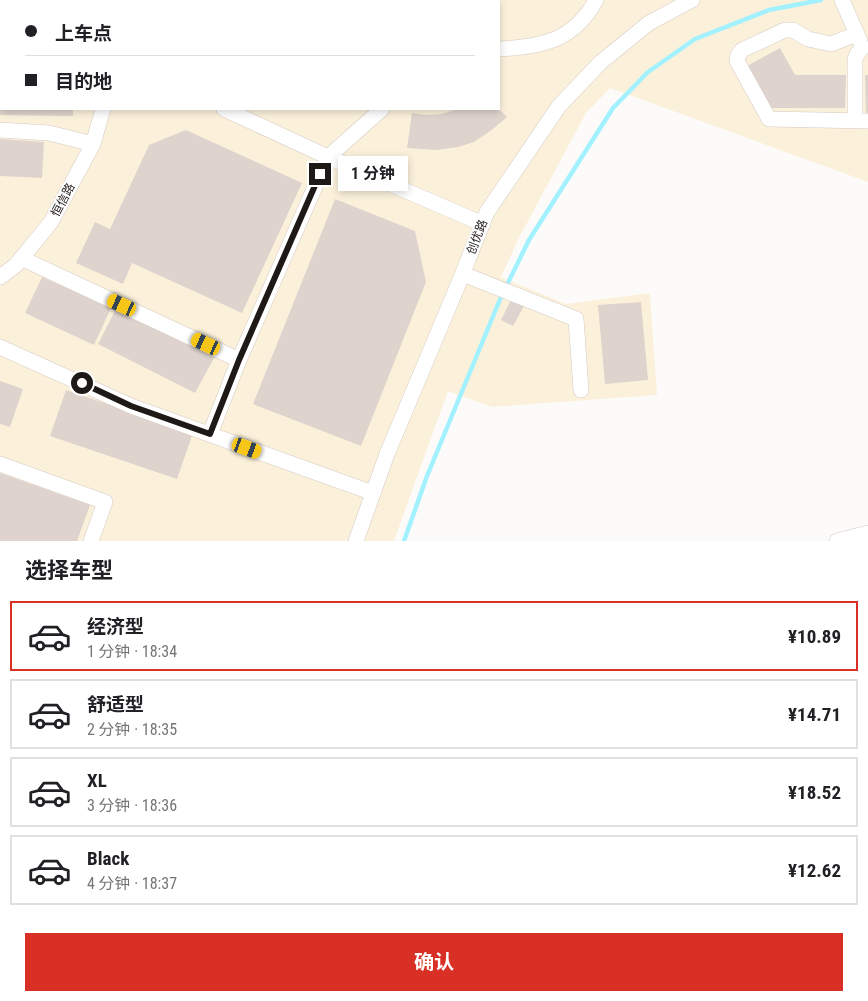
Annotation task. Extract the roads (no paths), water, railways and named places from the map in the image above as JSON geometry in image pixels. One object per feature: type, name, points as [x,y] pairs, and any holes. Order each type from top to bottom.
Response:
[{"type":"street","points":[[500,50],[541,45],[557,40],[581,22],[589,13],[596,0]]},
{"type":"street","name":"创优路","points":[[356,541],[387,454],[487,212],[565,100],[601,62],[649,23],[692,0]]},
{"type":"street","points":[[843,2],[862,44]]},
{"type":"street","points":[[785,30],[793,30],[808,39],[832,44],[862,44],[856,59],[862,121],[769,119],[737,61],[738,55],[742,50],[785,30]]},
{"type":"street","name":"恒信路","points":[[0,277],[16,265],[51,222],[93,144],[103,110]]},
{"type":"street","points":[[226,110],[328,157],[483,224]]},
{"type":"street","points":[[210,434],[239,360],[328,157],[381,110]]},
{"type":"street","points":[[0,130],[49,133],[93,144]]},
{"type":"street","points":[[21,258],[239,360]]},
{"type":"street","points":[[463,274],[576,319],[581,390]]},
{"type":"street","points":[[0,346],[131,406],[373,493]]},
{"type":"street","points":[[0,464],[105,502],[91,541]]},
{"type":"street","points":[[837,541],[868,533]]},
{"type":"waterway","points":[[404,541],[427,476],[501,297],[529,240],[613,108],[648,72],[695,39],[769,10],[821,0]]}]
